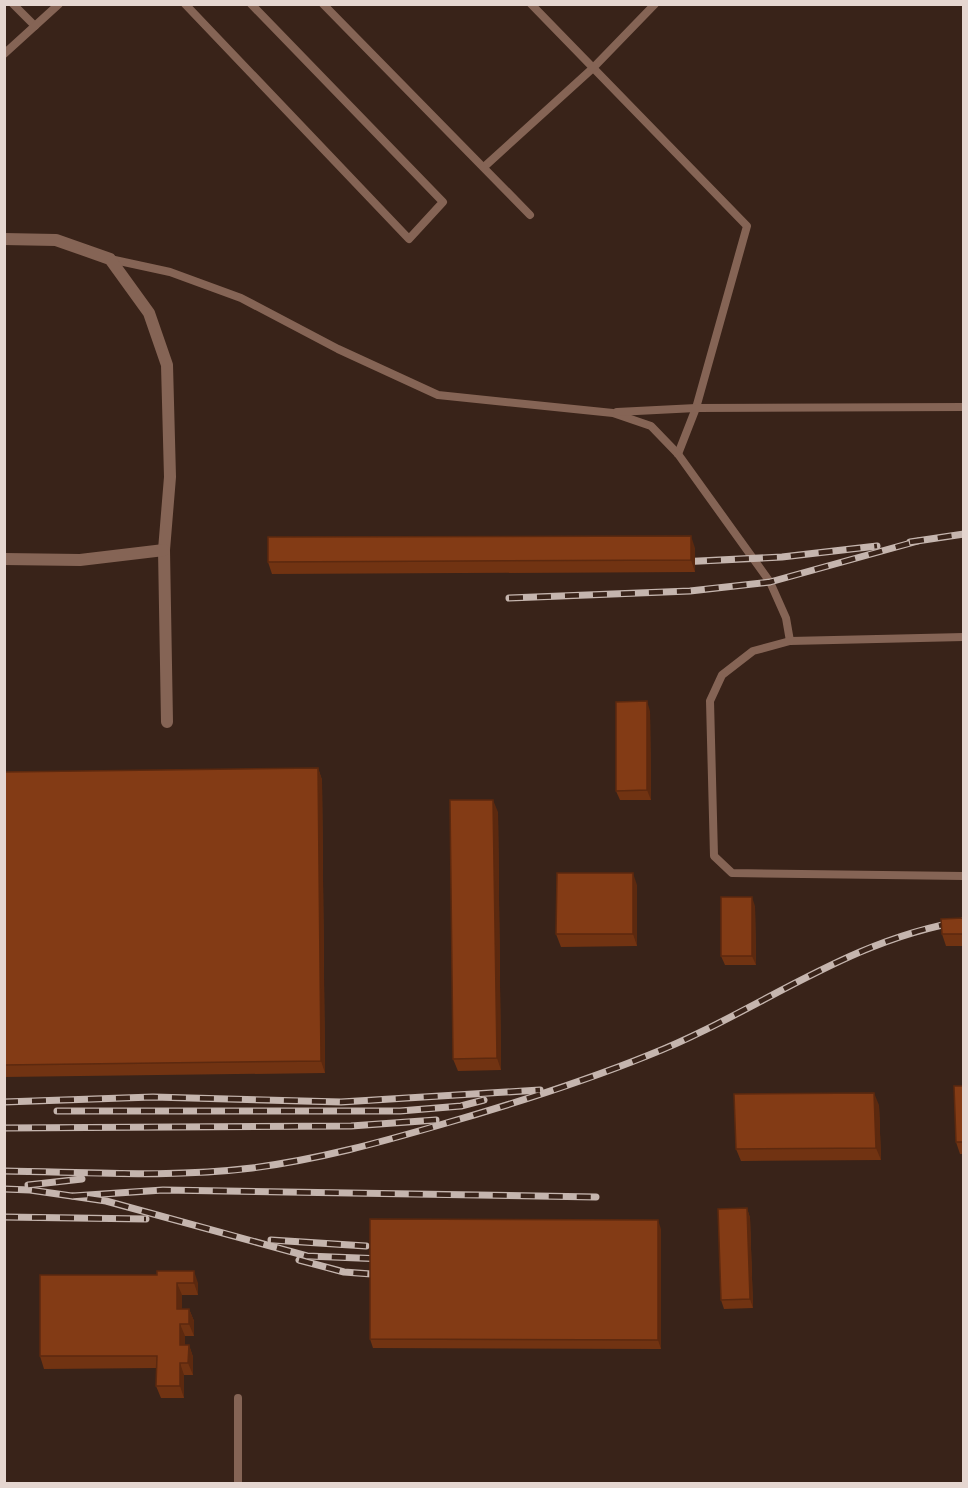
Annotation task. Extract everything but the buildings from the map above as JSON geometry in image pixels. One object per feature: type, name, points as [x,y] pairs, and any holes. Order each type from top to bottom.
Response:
[{"type":"street","points":[[4,239],[56,240],[110,259],[149,313],[167,365],[170,477],[164,550],[168,722]]},
{"type":"street","points":[[4,559],[80,560],[164,550]]},
{"type":"lane","points":[[13,4],[35,26]]},
{"type":"lane","points":[[4,54],[59,4]]},
{"type":"lane","points":[[185,4],[410,239],[443,202],[251,4]]},
{"type":"lane","points":[[323,4],[530,215]]},
{"type":"lane","points":[[531,4],[747,226],[696,408],[678,454]]},
{"type":"lane","points":[[484,167],[593,68],[655,4]]},
{"type":"lane","points":[[110,259],[170,272],[241,298],[338,349],[438,395],[613,413],[696,408],[963,407]]},
{"type":"lane","points":[[613,413],[651,426],[678,454],[770,582],[786,618],[790,641]]},
{"type":"lane","points":[[963,637],[790,641],[753,651],[722,675],[710,700],[714,856],[732,873],[963,876]]},
{"type":"lane","points":[[238,1398],[238,1484]]},
{"type":"railway","points":[[910,542],[964,534]]},
{"type":"railway","points":[[509,598],[690,591],[770,582],[918,541]]},
{"type":"railway","points":[[679,562],[782,557],[877,546]]},
{"type":"railway","points":[[4,1171],[128,1174],[221,1171],[301,1160],[372,1144],[521,1100],[624,1065],[688,1038],[842,960],[922,930],[964,921]]},
{"type":"railway","points":[[4,1102],[153,1097],[341,1102],[540,1090]]},
{"type":"railway","points":[[57,1111],[400,1111],[461,1106],[484,1100]]},
{"type":"railway","points":[[4,1128],[351,1126],[436,1120]]},
{"type":"railway","points":[[28,1185],[82,1179]]},
{"type":"railway","points":[[4,1189],[30,1190],[106,1201],[307,1256],[384,1259]]},
{"type":"railway","points":[[73,1196],[163,1190],[596,1197]]},
{"type":"railway","points":[[4,1217],[146,1219]]},
{"type":"railway","points":[[271,1240],[366,1246]]},
{"type":"railway","points":[[299,1260],[344,1272],[385,1275]]}]
